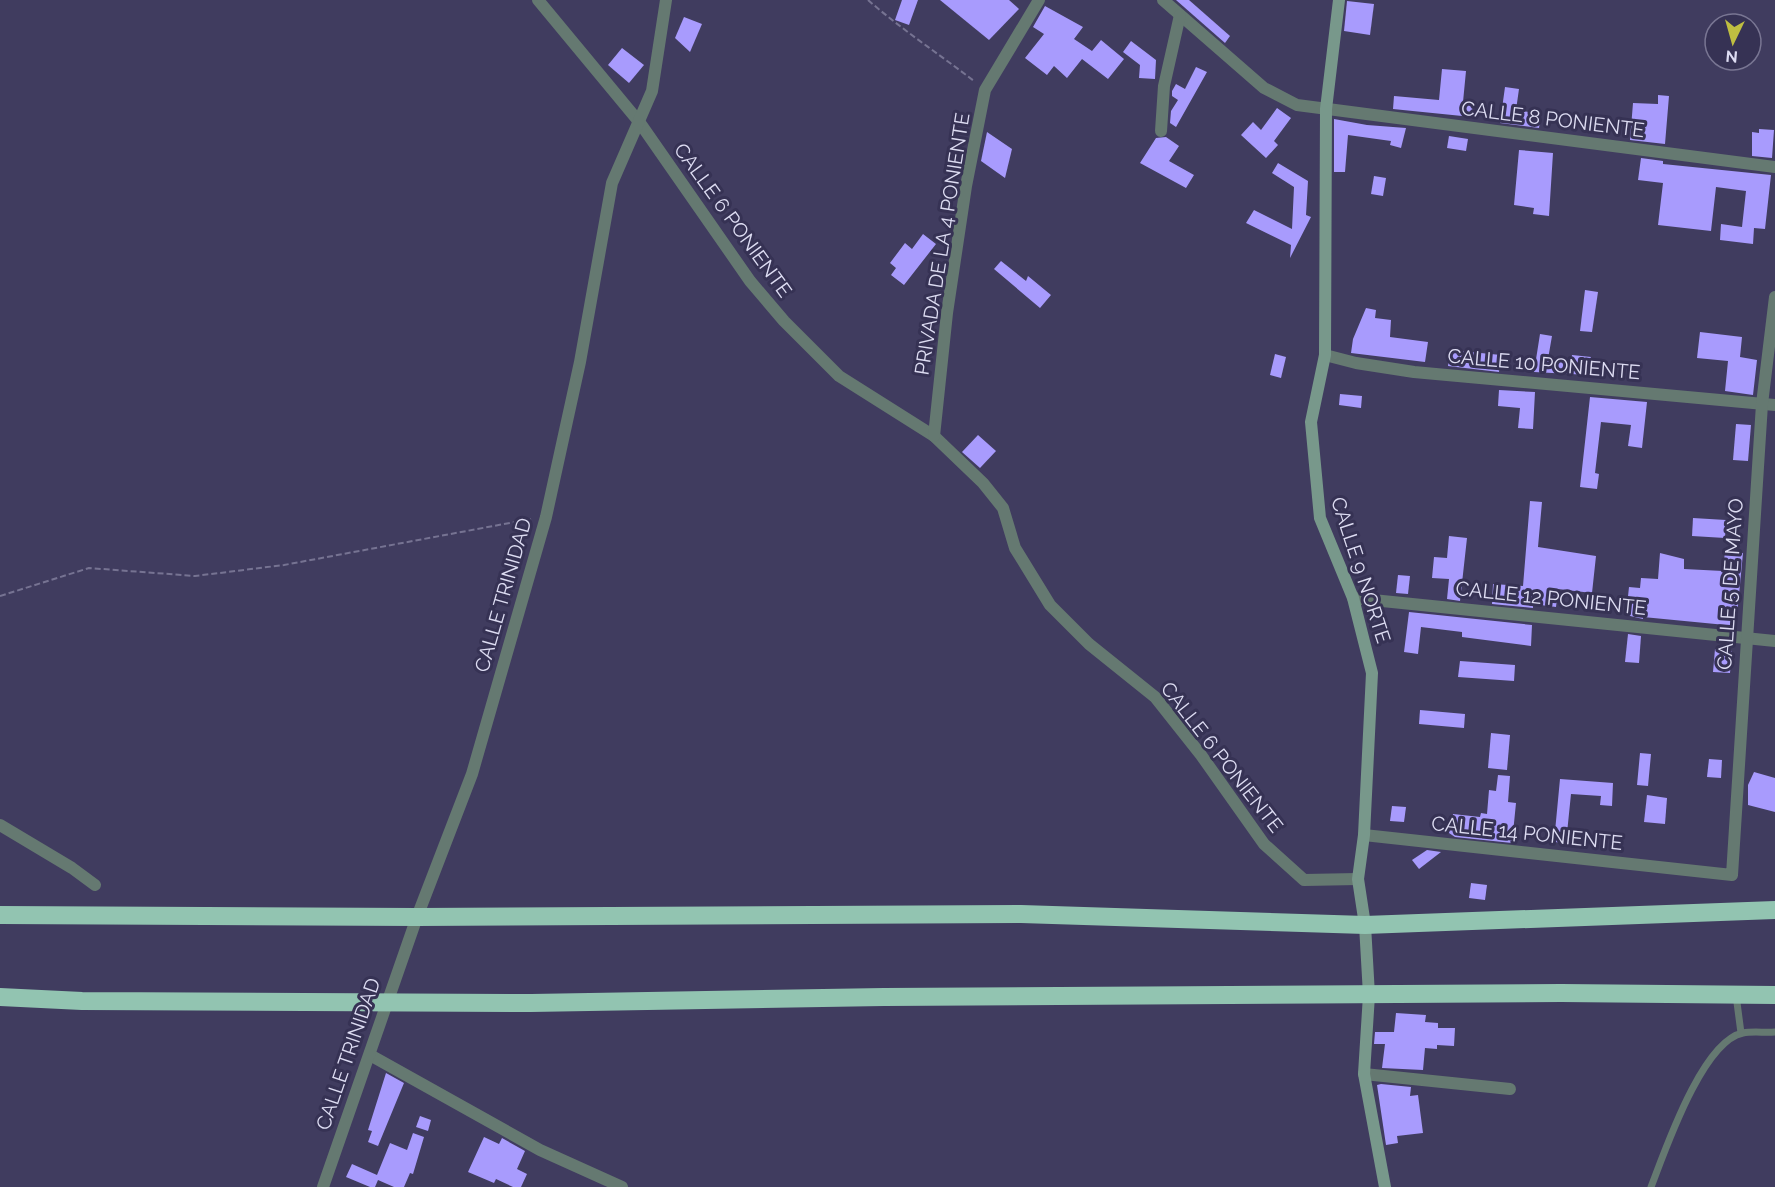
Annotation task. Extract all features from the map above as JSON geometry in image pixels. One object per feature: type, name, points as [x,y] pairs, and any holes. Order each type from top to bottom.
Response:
[{"type":"highway","points":[[0,915],[417,917],[1010,914],[1365,925],[1775,910]]},
{"type":"highway","points":[[0,997],[82,1001],[386,1003],[1369,994],[1775,996]]},
{"type":"street","name":"CALLE 6 PONIENTE","points":[[538,0],[640,123],[750,282],[784,321],[839,376],[934,436],[982,483],[1003,508],[1015,548],[1050,605],[1089,644],[1155,698],[1201,755],[1264,844],[1304,880],[1358,879]]},
{"type":"street","name":"CALLE TRINIDAD","points":[[323,1187],[417,917],[472,774],[546,517],[580,362],[612,183],[652,91],[666,0]]},
{"type":"street","name":"PRIVADA DE LA 4 PONIENTE","points":[[934,436],[947,313],[966,186],[985,90],[1039,0]]},
{"type":"street","name":"CALLE 8 PONIENTE","points":[[1162,0],[1264,88],[1297,105],[1775,167]]},
{"type":"street","name":"CALLE 9 NORTE","points":[[1340,0],[1326,109],[1324,355],[1311,422],[1320,518],[1353,598],[1372,673],[1364,835],[1358,879],[1365,925],[1369,994],[1364,1074],[1385,1187]]},
{"type":"street","points":[[1161,131],[1164,86],[1180,15]]},
{"type":"street","name":"CALLE 5 DE MAYO","points":[[1732,875],[1745,637],[1768,405],[1775,297]]},
{"type":"street","name":"CALLE 10 PONIENTE","points":[[1324,355],[1356,363],[1414,372],[1768,405]]},
{"type":"street","name":"CALLE 12 PONIENTE","points":[[1353,598],[1775,641]]},
{"type":"street","points":[[0,825],[72,868],[95,885]]},
{"type":"street","name":"CALLE 14 PONIENTE","points":[[1364,835],[1732,875]]},
{"type":"street","points":[[370,1055],[540,1150],[622,1187]]},
{"type":"street","points":[[1364,1074],[1510,1089]]},
{"type":"lane","points":[[1736,995],[1741,1033]]},
{"type":"lane","points":[[1651,1187],[1694,1082],[1718,1050],[1741,1033],[1775,1032]]},
{"type":"path","points":[[868,0],[891,21],[912,33],[985,90]]},
{"type":"path","points":[[0,596],[89,568],[195,576],[284,565],[546,517]]},
{"type":"building","points":[[902,0],[918,0],[909,25],[895,20]]},
{"type":"building","points":[[940,0],[1009,0],[1019,9],[989,40]]},
{"type":"building","points":[[1176,0],[1189,0],[1230,36],[1225,43]]},
{"type":"building","points":[[1347,1],[1374,4],[1370,35],[1344,31]]},
{"type":"building","points":[[1045,6],[1083,27],[1074,39],[1092,51],[1101,40],[1124,59],[1108,79],[1082,59],[1067,78],[1054,66],[1047,75],[1025,58],[1044,34],[1033,27]]},
{"type":"building","points":[[684,17],[702,24],[690,52],[675,38]]},
{"type":"building","points":[[1131,41],[1156,60],[1155,79],[1139,78],[1140,65],[1123,52]]},
{"type":"building","points":[[622,48],[644,65],[629,83],[608,65]]},
{"type":"building","points":[[1196,67],[1207,72],[1176,127],[1170,123],[1171,111],[1178,100],[1172,96],[1172,91],[1176,84],[1185,89]]},
{"type":"building","points":[[1442,69],[1466,71],[1463,102],[1473,104],[1472,117],[1393,109],[1394,96],[1439,100]]},
{"type":"building","points":[[1505,87],[1519,89],[1516,110],[1541,114],[1539,128],[1500,123]]},
{"type":"building","points":[[1658,95],[1669,96],[1665,144],[1630,140],[1633,103],[1658,104]]},
{"type":"building","points":[[1277,108],[1291,118],[1274,141],[1278,145],[1266,158],[1241,135],[1253,122],[1261,130]]},
{"type":"building","points":[[1334,119],[1367,125],[1406,128],[1401,148],[1390,145],[1391,141],[1348,135],[1345,172],[1334,172]]},
{"type":"building","points":[[1759,129],[1774,130],[1772,158],[1752,156],[1752,132],[1759,133]]},
{"type":"building","points":[[987,132],[1012,149],[1005,178],[981,161]]},
{"type":"building","points":[[1449,136],[1468,139],[1466,151],[1447,148]]},
{"type":"building","points":[[1166,137],[1179,146],[1169,161],[1194,175],[1186,188],[1140,163],[1156,138]]},
{"type":"building","points":[[1519,150],[1553,153],[1549,216],[1533,214],[1534,208],[1514,205]]},
{"type":"building","points":[[1641,158],[1663,161],[1663,164],[1771,175],[1765,229],[1754,228],[1753,244],[1720,240],[1721,224],[1742,227],[1746,191],[1716,187],[1711,231],[1658,225],[1663,183],[1638,180]]},
{"type":"building","points":[[1278,163],[1308,181],[1306,215],[1311,217],[1290,258],[1291,245],[1246,223],[1254,210],[1292,229],[1294,187],[1272,173]]},
{"type":"building","points":[[1374,176],[1386,178],[1383,196],[1371,194]]},
{"type":"building","points":[[923,234],[936,244],[904,285],[891,275],[896,268],[890,263],[905,243],[912,249]]},
{"type":"building","points":[[1001,261],[1026,281],[1028,276],[1051,295],[1040,308],[994,269]]},
{"type":"building","points":[[1585,290],[1598,292],[1592,332],[1580,331]]},
{"type":"building","points":[[1366,308],[1376,310],[1375,318],[1391,320],[1390,337],[1428,342],[1425,362],[1351,353],[1353,339]]},
{"type":"building","points":[[1700,332],[1742,337],[1740,357],[1757,360],[1753,395],[1725,391],[1728,361],[1697,358]]},
{"type":"building","points":[[1540,334],[1552,336],[1548,359],[1571,362],[1572,355],[1591,357],[1589,375],[1534,372]]},
{"type":"building","points":[[1450,350],[1501,355],[1499,372],[1448,366]]},
{"type":"building","points":[[1275,354],[1286,357],[1281,378],[1270,375]]},
{"type":"building","points":[[1499,390],[1535,392],[1533,429],[1518,428],[1520,408],[1498,406]]},
{"type":"building","points":[[1340,394],[1362,396],[1361,408],[1339,405]]},
{"type":"building","points":[[1590,397],[1647,402],[1642,448],[1628,446],[1631,425],[1601,422],[1595,473],[1599,474],[1597,489],[1580,487]]},
{"type":"building","points":[[1736,424],[1751,425],[1748,461],[1733,460]]},
{"type":"building","points":[[978,435],[996,451],[980,468],[962,452]]},
{"type":"building","points":[[1530,501],[1542,502],[1538,547],[1596,556],[1592,593],[1558,589],[1556,607],[1533,604],[1533,608],[1492,604],[1493,584],[1523,586]]},
{"type":"building","points":[[1693,518],[1726,520],[1725,538],[1692,536]]},
{"type":"building","points":[[1449,536],[1467,538],[1460,601],[1447,599],[1449,579],[1432,578],[1434,557],[1447,558]]},
{"type":"building","points":[[1725,551],[1743,553],[1736,626],[1643,617],[1643,619],[1626,615],[1629,587],[1640,588],[1641,578],[1658,579],[1660,553],[1684,559],[1684,569],[1723,571]]},
{"type":"building","points":[[1398,575],[1410,576],[1408,594],[1396,593]]},
{"type":"building","points":[[1409,612],[1532,625],[1531,646],[1462,637],[1462,632],[1421,627],[1418,654],[1404,652]]},
{"type":"building","points":[[1628,634],[1641,636],[1639,663],[1625,662]]},
{"type":"building","points":[[1715,649],[1732,651],[1730,673],[1713,672]]},
{"type":"building","points":[[1460,661],[1515,665],[1514,681],[1458,677]]},
{"type":"building","points":[[1420,710],[1465,714],[1464,728],[1419,724]]},
{"type":"building","points":[[1491,733],[1510,735],[1507,770],[1488,768]]},
{"type":"building","points":[[1640,753],[1651,754],[1648,786],[1637,785]]},
{"type":"building","points":[[1709,759],[1722,760],[1721,778],[1707,777]]},
{"type":"building","points":[[1754,772],[1775,778],[1775,812],[1748,805],[1748,785]]},
{"type":"building","points":[[1498,775],[1510,776],[1508,802],[1516,803],[1512,843],[1455,837],[1449,833],[1453,814],[1480,817],[1481,813],[1487,814],[1489,790],[1496,791]]},
{"type":"building","points":[[1560,779],[1613,783],[1612,806],[1600,805],[1601,796],[1571,794],[1566,843],[1554,842]]},
{"type":"building","points":[[1647,795],[1667,798],[1665,824],[1644,822]]},
{"type":"building","points":[[1392,806],[1406,807],[1404,822],[1390,821]]},
{"type":"building","points":[[1427,850],[1441,852],[1419,869],[1412,860]]},
{"type":"building","points":[[1471,883],[1487,885],[1485,900],[1469,898]]},
{"type":"building","points":[[1396,1013],[1426,1015],[1425,1022],[1438,1023],[1438,1028],[1455,1028],[1454,1046],[1437,1045],[1437,1049],[1425,1048],[1423,1070],[1382,1068],[1385,1044],[1374,1044],[1375,1032],[1394,1032]]},
{"type":"building","points":[[386,1073],[404,1083],[378,1146],[368,1142],[372,1131],[368,1130]]},
{"type":"building","points":[[1377,1085],[1411,1087],[1410,1096],[1418,1095],[1423,1133],[1397,1136],[1398,1143],[1386,1145]]},
{"type":"building","points":[[420,1116],[431,1120],[428,1131],[416,1127]]},
{"type":"building","points":[[413,1133],[424,1137],[413,1174],[410,1173],[404,1187],[394,1187],[378,1180],[375,1187],[370,1187],[346,1177],[352,1164],[377,1175],[390,1143],[407,1150]]},
{"type":"building","points":[[484,1137],[499,1144],[502,1138],[525,1151],[517,1169],[527,1174],[521,1187],[513,1187],[496,1179],[494,1183],[468,1172]]}]
